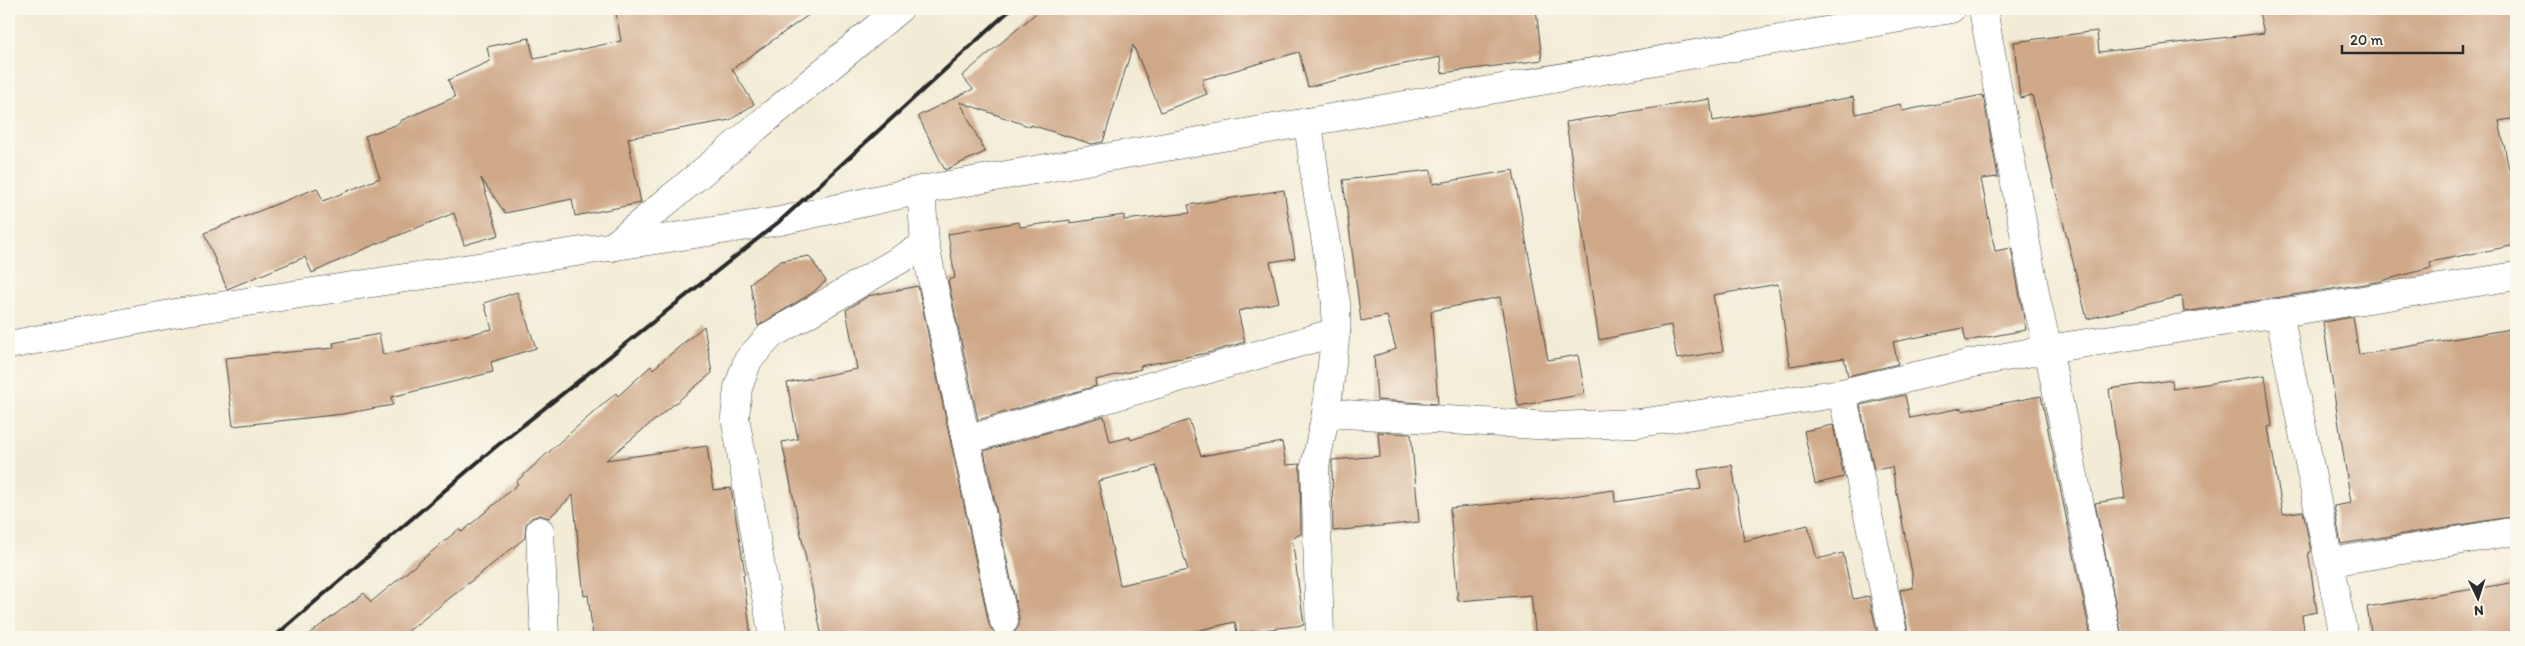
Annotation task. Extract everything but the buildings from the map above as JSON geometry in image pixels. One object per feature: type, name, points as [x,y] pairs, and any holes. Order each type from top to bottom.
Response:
[{"type":"street","points":[[612,247],[899,9]]},
{"type":"street","points":[[9,345],[182,312],[780,221],[921,190],[1951,9]]},
{"type":"street","points":[[1983,9],[2037,304],[2048,349],[2107,637]]},
{"type":"street","points":[[1308,122],[1336,303],[1336,332],[1326,413],[1315,466],[1320,637]]},
{"type":"street","points":[[921,190],[925,245],[1004,621]]},
{"type":"street","points":[[773,637],[735,417],[738,388],[748,360],[771,336],[925,245]]},
{"type":"street","points":[[1326,413],[1553,426],[1640,423],[1842,393],[1973,363],[2048,349],[2516,276]]},
{"type":"street","points":[[2279,314],[2331,562],[2344,637]]},
{"type":"street","points":[[966,440],[1336,332]]},
{"type":"street","points":[[1842,393],[1894,637]]},
{"type":"street","points":[[540,531],[545,637]]},
{"type":"street","points":[[2331,562],[2516,531]]},
{"type":"railway","points":[[274,637],[493,449],[780,221],[1011,9]]}]
